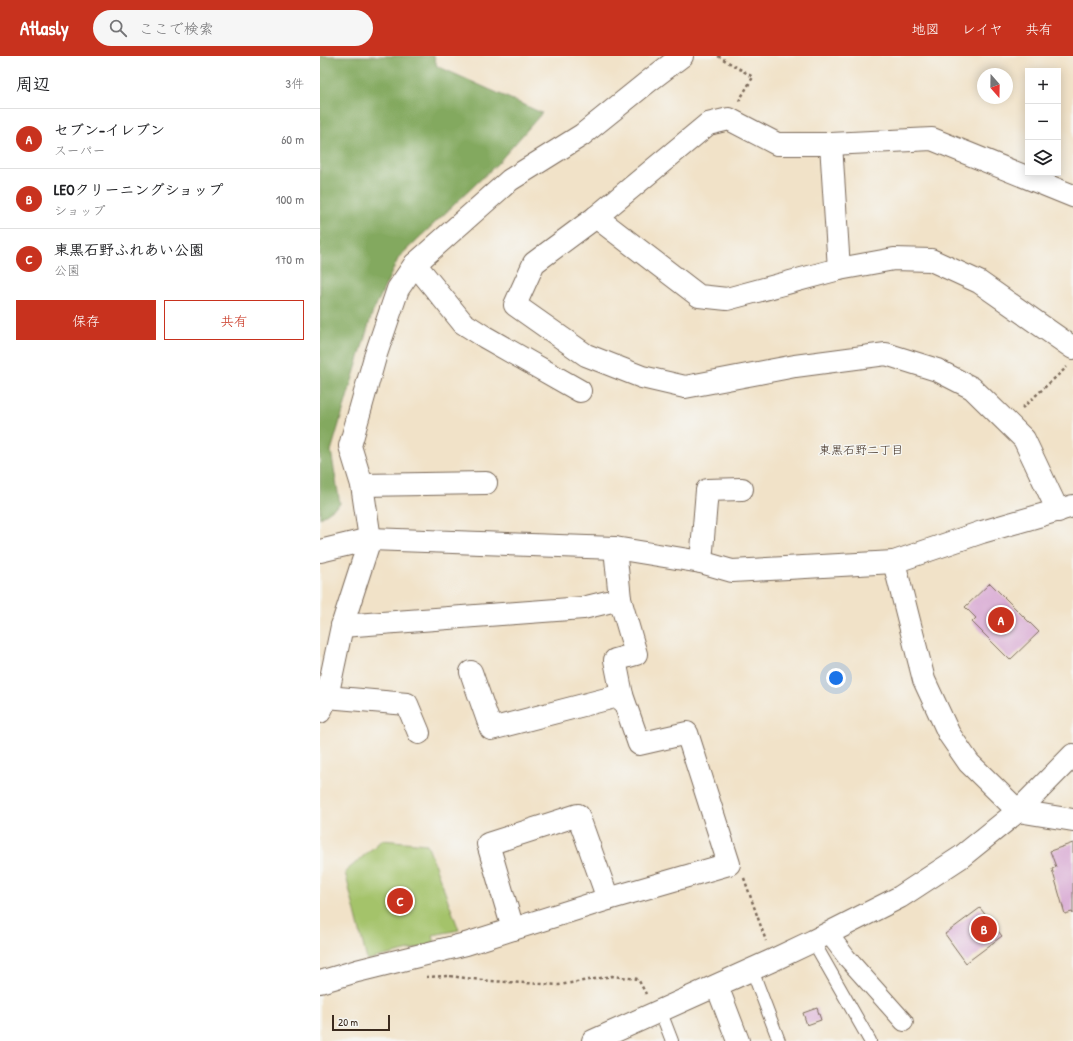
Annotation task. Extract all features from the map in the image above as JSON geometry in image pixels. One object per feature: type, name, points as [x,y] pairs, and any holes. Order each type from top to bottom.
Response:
[{"type":"street","points":[[419,733],[407,704],[324,704],[342,626],[370,540],[362,484],[350,446],[375,357],[398,289],[415,264],[510,180],[582,135],[682,56]]},
{"type":"street","points":[[320,551],[370,540],[615,548],[701,562],[732,571],[894,562],[982,532],[1066,509],[1024,439],[972,388],[937,370],[886,354],[795,366],[685,387],[642,377],[586,355],[515,305],[534,263],[596,217],[708,124],[729,119],[777,144],[831,144],[932,139],[1073,196]]},
{"type":"street","points":[[831,144],[839,269]]},
{"type":"street","points":[[596,217],[699,296],[726,299],[839,269],[894,259],[932,260],[979,282],[1070,357]]},
{"type":"street","points":[[415,264],[463,323],[580,391]]},
{"type":"street","points":[[362,484],[486,483]]},
{"type":"street","points":[[701,562],[707,490],[742,489]]},
{"type":"street","points":[[320,982],[357,971],[466,944],[608,899],[729,864],[687,733],[639,744],[622,696],[615,660],[636,654],[620,599],[615,548]]},
{"type":"street","points":[[894,562],[924,680],[949,734],[969,764],[1018,811],[1073,820]]},
{"type":"street","points":[[342,626],[583,608],[620,599]]},
{"type":"street","points":[[471,672],[491,729],[622,696]]},
{"type":"street","points":[[597,1040],[752,970],[900,897],[961,857],[1018,811],[1073,755]]},
{"type":"street","points":[[513,929],[488,844],[578,815],[608,899]]},
{"type":"street","points":[[821,937],[847,958],[904,1022]]},
{"type":"street","points":[[718,986],[738,1041]]},
{"type":"lane","points":[[821,937],[870,1041]]},
{"type":"lane","points":[[752,970],[779,1041]]},
{"type":"lane","points":[[658,1012],[672,1041]]},
{"type":"path","points":[[718,56],[753,77],[729,119]]},
{"type":"path","points":[[1007,422],[1070,357]]},
{"type":"path","points":[[729,864],[741,870],[773,960]]},
{"type":"path","points":[[420,956],[424,977],[449,976],[490,981],[558,985],[612,976],[638,979],[658,1012]]},
{"type":"green space","points":[[320,56],[434,56],[437,66],[542,113],[497,164],[399,257],[372,314],[331,451],[340,504],[320,518]]},
{"type":"green space","points":[[382,840],[427,844],[459,930],[433,935],[435,944],[367,960],[345,872]]},
{"type":"building","points":[[990,583],[1039,632],[1010,660],[972,622],[976,618],[965,607]]},
{"type":"building","points":[[1073,843],[1073,914],[1072,912],[1065,914],[1052,869],[1056,867],[1050,851]]},
{"type":"building","points":[[980,908],[1002,936],[966,963],[945,934]]},
{"type":"building","points":[[817,1008],[821,1020],[807,1025],[803,1013]]},
{"type":"place","name":"セブン-イレブン","points":[[1001,620]]},
{"type":"place","name":"東黒石野ふれあい公園","points":[[400,901]]},
{"type":"place","name":"LEOクリーニングショップ","points":[[984,929]]},
{"type":"district","name":"東黒石野二丁目","points":[[861,449]]}]
